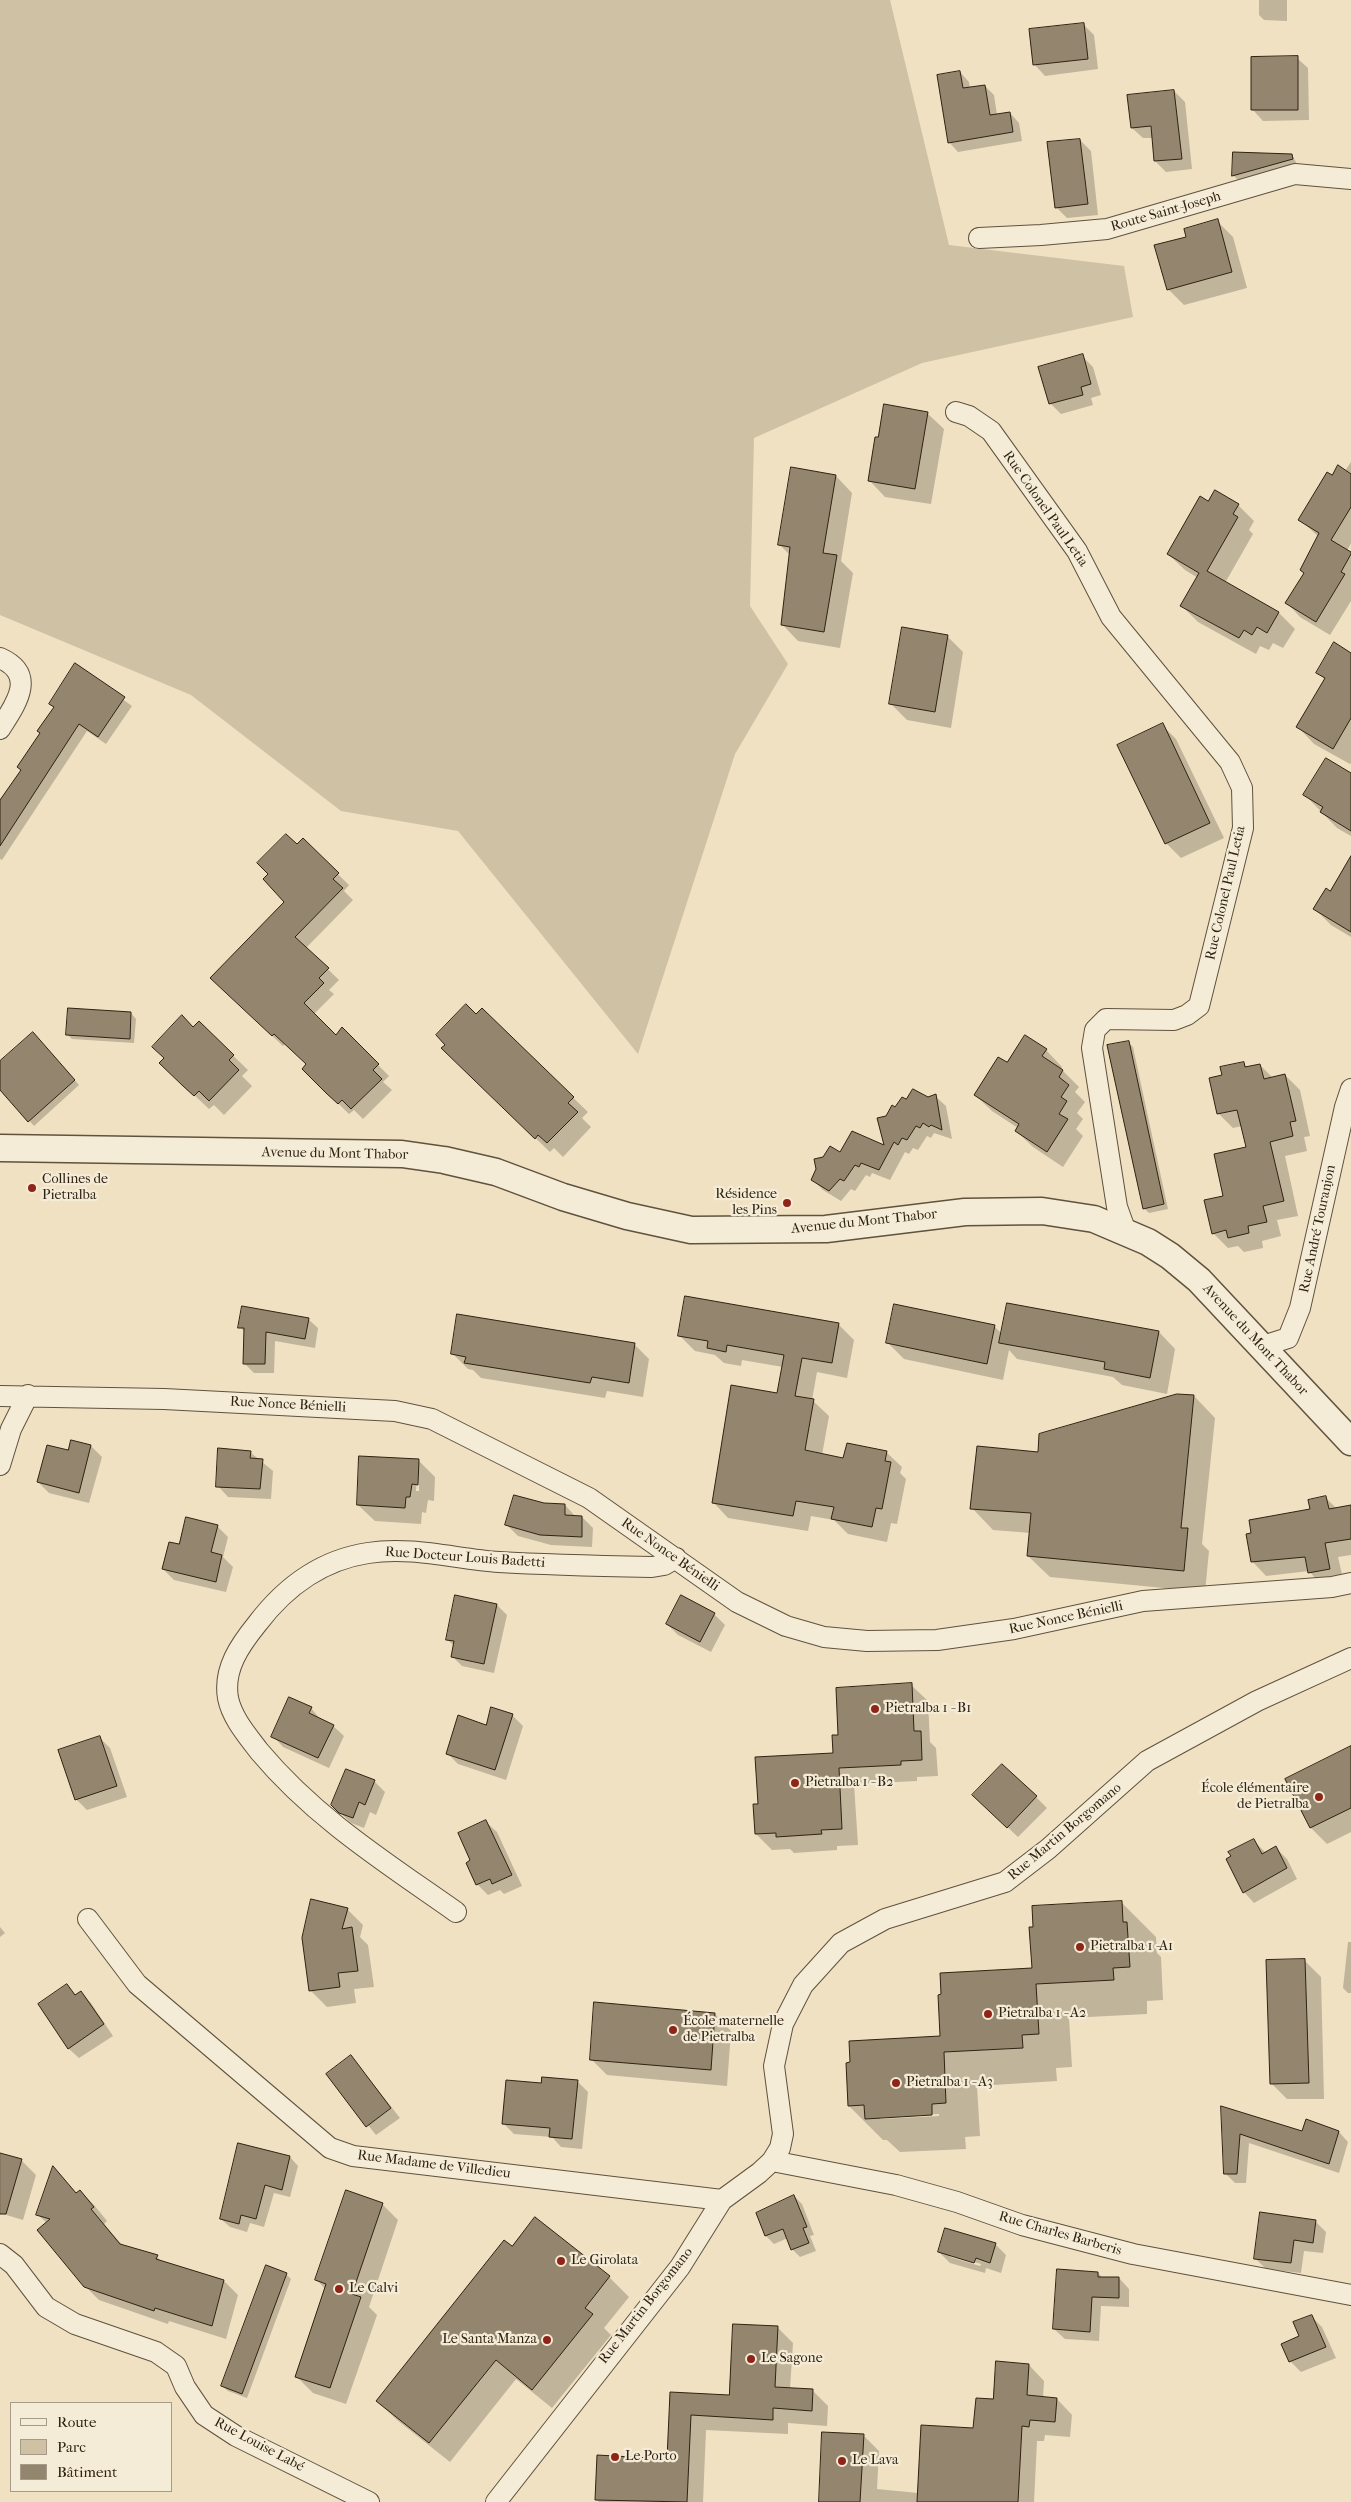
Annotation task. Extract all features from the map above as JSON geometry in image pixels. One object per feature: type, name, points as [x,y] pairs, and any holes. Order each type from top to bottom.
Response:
[{"type":"street","name":"Route Saint-Joseph","points":[[979,238],[1041,236],[1107,229],[1295,174],[1351,180]]},
{"type":"street","name":"Rue Colonel Paul Letia","points":[[956,412],[969,416],[991,432],[1077,551],[1112,618],[1230,762],[1242,788],[1243,828],[1199,1006],[1187,1015],[1174,1020],[1106,1019],[1095,1030],[1092,1048],[1117,1207],[1126,1232]]},
{"type":"street","points":[[0,658],[10,662],[17,671],[22,688],[18,702],[0,729]]},
{"type":"street","name":"Rue André Touranjon","points":[[1260,1347],[1288,1338],[1300,1308],[1345,1107],[1351,1089]]},
{"type":"street","name":"Avenue du Mont Thabor","points":[[0,1148],[402,1154],[444,1160],[496,1172],[563,1198],[627,1216],[691,1230],[790,1231],[965,1212],[1042,1211],[1094,1219],[1148,1242],[1170,1256],[1199,1280],[1351,1442]]},
{"type":"street","points":[[0,1465],[11,1428],[28,1395]]},
{"type":"street","name":"Rue Nonce Bénielli","points":[[0,1396],[28,1395],[164,1399],[395,1411],[432,1419],[589,1498],[737,1602],[786,1626],[824,1637],[867,1641],[937,1640],[1014,1629],[1143,1601],[1332,1587],[1351,1583]]},
{"type":"street","name":"Rue Docteur Louis Badetti","points":[[456,1912],[332,1824],[279,1774],[240,1728],[228,1698],[228,1677],[236,1650],[259,1620],[287,1591],[311,1572],[341,1557],[371,1552],[420,1552],[498,1562],[652,1568],[664,1565],[676,1558]]},
{"type":"street","name":"Rue Martin Borgomano","points":[[496,2502],[680,2267],[722,2200],[772,2160],[780,2148],[783,2134],[774,2066],[784,2024],[803,1986],[840,1943],[884,1919],[1005,1882],[1048,1849],[1148,1761],[1257,1701],[1351,1658]]},
{"type":"street","name":"Rue Madame de Villedieu","points":[[88,1919],[137,1984],[330,2148],[352,2156],[722,2200]]},
{"type":"street","name":"Rue Charles Barberis","points":[[772,2160],[896,2185],[957,2202],[1022,2224],[1133,2254],[1351,2295]]},
{"type":"street","name":"Rue Louise Labé","points":[[0,2254],[14,2265],[46,2307],[75,2324],[156,2352],[176,2366],[185,2387],[204,2416],[236,2436],[369,2502]]},
{"type":"green space","points":[[0,0],[890,0],[949,245],[1124,266],[1133,317],[922,363],[754,438],[750,606],[788,664],[735,754],[638,1054],[458,831],[341,811],[191,695],[0,615]]},
{"type":"building","points":[[1084,23],[1088,59],[1033,65],[1029,29]]},
{"type":"building","points":[[1298,56],[1298,110],[1251,110],[1251,57]]},
{"type":"building","points":[[960,71],[963,88],[985,85],[990,115],[1010,112],[1013,132],[948,143],[937,75]]},
{"type":"building","points":[[1174,90],[1182,159],[1154,161],[1151,126],[1131,128],[1127,95]]},
{"type":"building","points":[[1080,139],[1088,204],[1055,208],[1047,142]]},
{"type":"building","points":[[1233,152],[1292,154],[1293,159],[1232,176]]},
{"type":"building","points":[[1218,219],[1232,272],[1167,290],[1154,245],[1186,237],[1184,229]]},
{"type":"building","points":[[1083,354],[1091,384],[1081,387],[1083,395],[1049,404],[1038,367]]},
{"type":"building","points":[[884,404],[928,412],[915,489],[868,481],[875,437],[878,437]]},
{"type":"building","points":[[1338,465],[1351,474],[1351,507],[1331,540],[1351,552],[1351,554],[1341,572],[1345,574],[1316,622],[1285,603],[1304,573],[1300,570],[1319,533],[1298,520],[1327,472],[1332,475]]},
{"type":"building","points":[[791,467],[836,475],[823,553],[837,555],[824,632],[781,625],[790,547],[778,545]]},
{"type":"building","points":[[1215,490],[1239,504],[1233,514],[1238,517],[1207,571],[1279,612],[1267,633],[1257,627],[1252,635],[1244,630],[1239,638],[1180,606],[1199,573],[1167,554],[1200,496],[1208,501]]},
{"type":"building","points":[[902,627],[948,635],[935,712],[889,704]]},
{"type":"building","points":[[1334,642],[1351,653],[1351,718],[1333,749],[1296,727],[1325,678],[1316,673]]},
{"type":"building","points":[[75,663],[125,697],[98,737],[79,724],[0,846],[0,800],[21,770],[17,767],[40,733],[37,731],[54,707],[49,704]]},
{"type":"building","points":[[1163,723],[1210,823],[1165,844],[1117,745]]},
{"type":"building","points":[[1326,758],[1351,773],[1351,831],[1320,812],[1323,807],[1303,795]]},
{"type":"building","points":[[286,834],[297,844],[303,838],[339,873],[333,879],[343,888],[295,937],[329,968],[319,978],[324,983],[304,1003],[336,1035],[342,1027],[379,1064],[373,1070],[382,1079],[351,1109],[342,1100],[338,1104],[326,1093],[302,1069],[306,1064],[274,1034],[272,1036],[210,978],[284,902],[263,879],[268,874],[257,863]]},
{"type":"building","points":[[1351,856],[1351,932],[1313,909],[1326,888],[1330,891]]},
{"type":"building","points":[[466,1004],[476,1014],[482,1008],[574,1097],[568,1103],[578,1112],[547,1143],[538,1135],[535,1139],[441,1048],[445,1045],[436,1035]]},
{"type":"building","points":[[68,1008],[131,1012],[130,1039],[66,1035]]},
{"type":"building","points":[[182,1015],[193,1027],[199,1021],[234,1055],[229,1060],[239,1070],[209,1101],[199,1091],[194,1096],[183,1086],[159,1063],[164,1058],[152,1047]]},
{"type":"building","points":[[33,1032],[75,1080],[28,1122],[0,1090],[0,1061]]},
{"type":"building","points":[[1025,1035],[1047,1049],[1042,1056],[1063,1070],[1059,1077],[1069,1085],[1061,1097],[1067,1101],[1059,1114],[1068,1119],[1047,1152],[1015,1131],[1019,1124],[974,1095],[998,1057],[1007,1062]]},
{"type":"building","points":[[1129,1041],[1164,1204],[1143,1209],[1107,1045]]},
{"type":"building","points":[[1244,1062],[1245,1067],[1260,1064],[1264,1079],[1285,1074],[1296,1121],[1290,1122],[1293,1136],[1270,1142],[1284,1201],[1263,1206],[1267,1222],[1248,1226],[1249,1233],[1228,1238],[1226,1230],[1212,1234],[1204,1200],[1223,1196],[1214,1154],[1246,1147],[1237,1110],[1217,1114],[1209,1078],[1222,1075],[1220,1067]]},
{"type":"building","points":[[913,1089],[928,1097],[936,1094],[942,1130],[931,1125],[929,1127],[923,1123],[920,1128],[916,1126],[907,1140],[902,1138],[898,1145],[894,1142],[879,1170],[861,1163],[859,1167],[855,1165],[844,1181],[840,1179],[829,1191],[811,1180],[816,1169],[814,1159],[823,1157],[830,1146],[840,1152],[852,1131],[884,1145],[877,1118],[886,1116],[892,1105],[895,1107],[902,1097],[906,1099]]},
{"type":"building","points":[[685,1296],[839,1323],[832,1363],[802,1358],[795,1396],[814,1399],[805,1450],[843,1458],[847,1443],[887,1451],[885,1461],[891,1462],[882,1509],[876,1508],[872,1527],[831,1519],[834,1507],[796,1501],[793,1516],[712,1503],[731,1385],[777,1393],[784,1355],[727,1345],[726,1352],[707,1348],[708,1341],[678,1336]]},
{"type":"building","points":[[1007,1303],[1159,1331],[1150,1378],[1104,1369],[1105,1362],[999,1343]]},
{"type":"building","points":[[894,1304],[995,1325],[987,1364],[886,1343]]},
{"type":"building","points":[[242,1306],[309,1318],[305,1339],[266,1332],[265,1364],[243,1364],[244,1328],[238,1328]]},
{"type":"building","points":[[457,1314],[635,1343],[629,1383],[592,1377],[590,1383],[464,1363],[466,1357],[451,1354]]},
{"type":"building","points":[[1177,1394],[1194,1395],[1181,1528],[1188,1528],[1184,1571],[1027,1556],[1031,1513],[970,1509],[977,1446],[1038,1452],[1039,1434]]},
{"type":"building","points":[[71,1440],[91,1445],[79,1493],[37,1482],[47,1445],[68,1450]]},
{"type":"building","points":[[218,1448],[251,1451],[250,1458],[263,1459],[260,1489],[216,1487]]},
{"type":"building","points":[[359,1456],[419,1459],[418,1485],[412,1484],[410,1497],[406,1497],[405,1508],[357,1505]]},
{"type":"building","points":[[514,1495],[544,1503],[565,1504],[565,1515],[582,1516],[582,1537],[540,1535],[505,1525]]},
{"type":"building","points":[[1326,1496],[1329,1509],[1351,1505],[1351,1539],[1325,1543],[1330,1569],[1308,1573],[1305,1557],[1251,1562],[1246,1534],[1251,1533],[1249,1520],[1310,1509],[1308,1500]]},
{"type":"building","points":[[186,1517],[218,1525],[211,1552],[222,1555],[216,1582],[162,1569],[169,1542],[179,1544]]},
{"type":"building","points":[[455,1595],[497,1604],[484,1664],[451,1657],[454,1641],[446,1640]]},
{"type":"building","points":[[681,1595],[715,1613],[700,1642],[666,1624]]},
{"type":"building","points":[[912,1683],[914,1731],[921,1731],[922,1760],[901,1761],[901,1765],[839,1768],[842,1829],[821,1830],[822,1834],[776,1837],[776,1833],[755,1834],[753,1804],[758,1804],[755,1757],[833,1753],[832,1735],[838,1735],[836,1688]]},
{"type":"building","points":[[289,1697],[312,1707],[309,1713],[334,1725],[318,1758],[271,1737]]},
{"type":"building","points":[[491,1707],[513,1714],[495,1770],[446,1754],[458,1715],[486,1725]]},
{"type":"building","points":[[100,1736],[117,1786],[75,1800],[58,1750]]},
{"type":"building","points":[[1351,1746],[1351,1808],[1310,1828],[1285,1779]]},
{"type":"building","points":[[1002,1764],[1037,1796],[1007,1828],[972,1795]]},
{"type":"building","points":[[346,1769],[375,1780],[365,1805],[359,1802],[353,1818],[339,1813],[331,1805]]},
{"type":"building","points":[[486,1820],[512,1875],[492,1884],[490,1879],[476,1885],[466,1863],[470,1860],[458,1833]]},
{"type":"building","points":[[1254,1839],[1262,1854],[1276,1846],[1287,1868],[1243,1893],[1226,1859],[1231,1856],[1228,1852]]},
{"type":"building","points":[[311,1899],[348,1908],[342,1929],[352,1927],[358,1971],[338,1973],[340,1987],[309,1991],[302,1938]]},
{"type":"building","points":[[1122,1901],[1123,1922],[1127,1922],[1130,1967],[1113,1968],[1114,1980],[1036,1984],[1039,2034],[1022,2035],[1023,2048],[944,2052],[946,2103],[932,2104],[932,2115],[865,2119],[864,2105],[848,2106],[846,2063],[850,2062],[849,2041],[940,2036],[938,1995],[941,1994],[940,1973],[1032,1968],[1029,1927],[1033,1927],[1032,1906]]},
{"type":"building","points":[[1305,1959],[1309,2083],[1270,2084],[1266,1960]]},
{"type":"building","points":[[67,1984],[75,1995],[81,1991],[104,2024],[68,2049],[38,2004]]},
{"type":"building","points":[[594,2002],[715,2013],[711,2070],[590,2060]]},
{"type":"building","points":[[351,2055],[391,2108],[366,2127],[326,2074]]},
{"type":"building","points":[[542,2077],[578,2080],[572,2139],[549,2137],[550,2128],[502,2124],[506,2080],[541,2083]]},
{"type":"building","points":[[1221,2106],[1302,2131],[1306,2119],[1339,2131],[1329,2164],[1240,2134],[1237,2174],[1224,2174]]},
{"type":"building","points":[[238,2143],[290,2156],[282,2190],[265,2185],[256,2219],[241,2215],[239,2224],[220,2219]]},
{"type":"building","points":[[0,2153],[22,2159],[6,2214],[0,2214]]},
{"type":"building","points":[[53,2166],[76,2193],[80,2190],[94,2207],[91,2209],[120,2244],[158,2255],[156,2259],[224,2280],[212,2326],[155,2308],[154,2311],[84,2287],[37,2230],[50,2219],[36,2215]]},
{"type":"building","name":"Le Calvi","points":[[346,2190],[383,2203],[352,2294],[361,2297],[330,2388],[295,2377],[326,2284],[315,2280]]},
{"type":"building","points":[[794,2195],[807,2227],[803,2228],[809,2243],[791,2250],[783,2229],[765,2236],[756,2213]]},
{"type":"building","points":[[1260,2212],[1316,2220],[1313,2243],[1294,2240],[1291,2263],[1254,2259]]},
{"type":"building","points":[[535,2217],[610,2276],[585,2308],[593,2314],[532,2390],[496,2360],[429,2443],[376,2401],[504,2240],[512,2246]]},
{"type":"building","points":[[945,2228],[996,2243],[990,2263],[976,2258],[974,2263],[938,2252]]},
{"type":"building","points":[[266,2265],[287,2273],[242,2394],[221,2386]]},
{"type":"building","points":[[1057,2269],[1098,2272],[1098,2277],[1119,2277],[1119,2298],[1092,2297],[1090,2332],[1053,2329]]},
{"type":"building","points":[[1312,2315],[1326,2347],[1289,2362],[1281,2344],[1299,2336],[1293,2322]]},
{"type":"building","points":[[733,2324],[778,2326],[775,2387],[813,2389],[812,2411],[773,2408],[773,2420],[691,2415],[687,2502],[595,2500],[597,2455],[667,2459],[670,2392],[729,2395]]},
{"type":"building","points":[[996,2361],[1029,2364],[1027,2395],[1057,2398],[1055,2422],[1030,2420],[1029,2427],[1022,2426],[1018,2502],[917,2502],[921,2425],[973,2428],[976,2398],[993,2399]]},
{"type":"building","name":"Le Lava","points":[[822,2432],[864,2434],[860,2502],[819,2502]]},
{"type":"place","name":"Collines de Pietralba","points":[[32,1188]]},
{"type":"place","name":"Résidence les Pins","points":[[787,1203]]},
{"type":"place","name":"Pietralba 1 - B1","points":[[875,1709]]},
{"type":"place","name":"Pietralba 1 - B2","points":[[795,1783]]},
{"type":"place","name":"École élémentaire de Pietralba","points":[[1319,1797]]},
{"type":"place","name":"Pietralba 1 -A1","points":[[1080,1947]]},
{"type":"place","name":"Pietralba 1 - A2","points":[[988,2014]]},
{"type":"place","name":"École maternelle de Pietralba","points":[[673,2030]]},
{"type":"place","name":"Pietralba 1 - A3","points":[[896,2083]]},
{"type":"place","name":"Le Girolata","points":[[561,2261]]},
{"type":"place","name":"Le Calvi","points":[[339,2289]]},
{"type":"place","name":"Le Santa Manza","points":[[547,2340]]},
{"type":"place","name":"Le Sagone","points":[[751,2359]]},
{"type":"place","name":"Le Porto","points":[[615,2457]]},
{"type":"place","name":"Le Lava","points":[[842,2461]]}]
